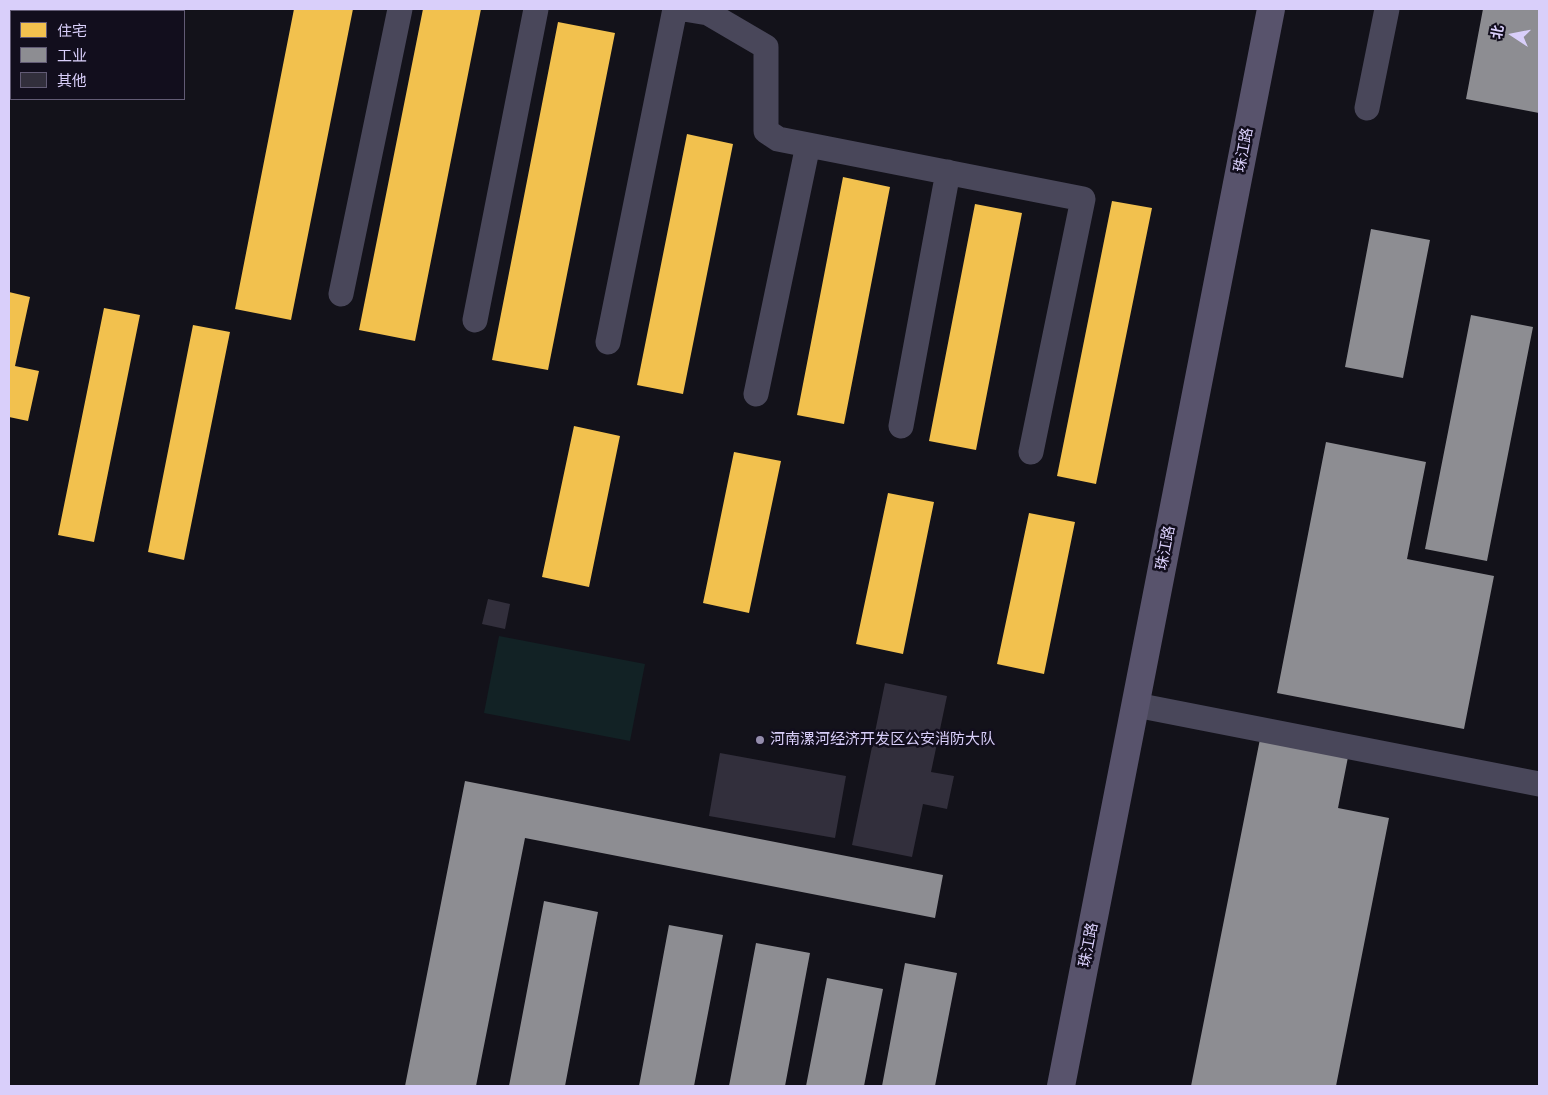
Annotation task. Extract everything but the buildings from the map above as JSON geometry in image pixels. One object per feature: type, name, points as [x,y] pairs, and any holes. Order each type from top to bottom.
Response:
[{"type":"street","points":[[341,294],[400,9]]},
{"type":"street","points":[[475,320],[536,9]]},
{"type":"street","points":[[608,342],[675,9]]},
{"type":"street","points":[[684,9],[708,13],[766,47],[766,131],[778,139],[1083,199],[1031,452]]},
{"type":"street","name":"珠江路","points":[[1061,1086],[1271,9]]},
{"type":"street","points":[[1367,108],[1387,9]]},
{"type":"street","points":[[756,394],[808,145]]},
{"type":"street","points":[[901,426],[948,172]]},
{"type":"street","points":[[1136,706],[1539,784]]},
{"type":"shaded area","points":[[499,636],[645,664],[630,741],[484,713]]},
{"type":"place","name":"河南漯河经济开发区公安消防大队","points":[[760,740]]}]
